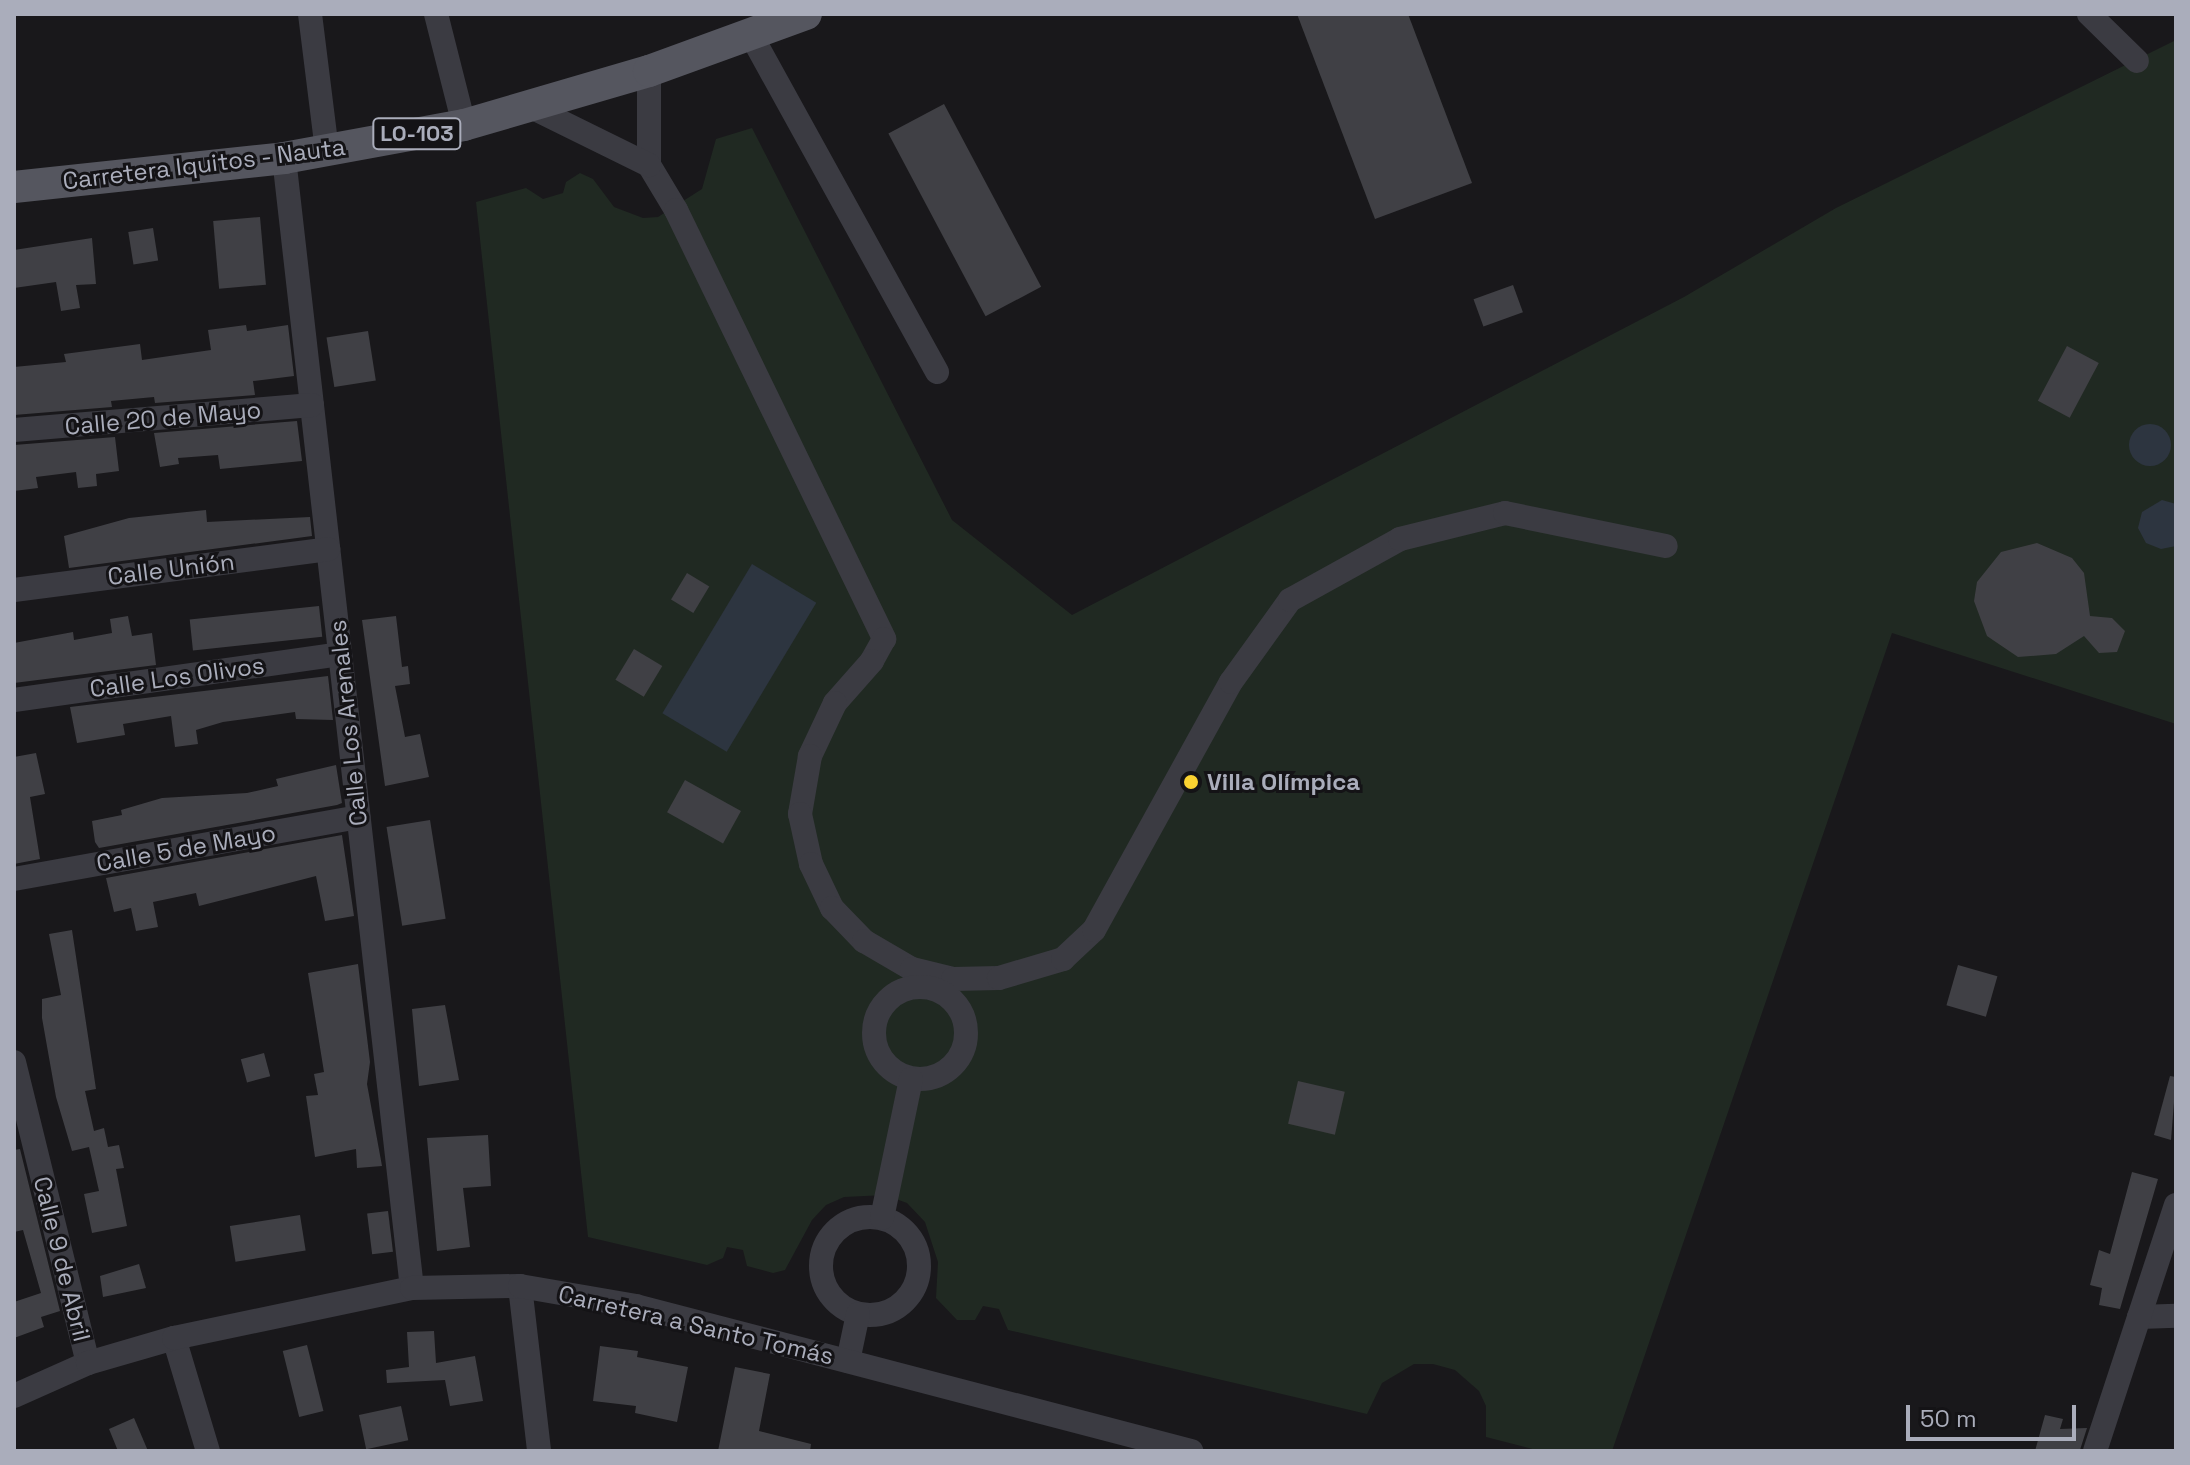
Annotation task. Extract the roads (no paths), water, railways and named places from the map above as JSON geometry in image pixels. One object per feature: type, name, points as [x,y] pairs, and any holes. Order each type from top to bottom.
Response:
[{"type":"main road","name":"Carretera Iquitos - Nauta","points":[[14,187],[284,158],[464,125],[649,71],[806,14]]},
{"type":"street","points":[[310,14],[327,151]]},
{"type":"street","points":[[436,14],[464,125]]},
{"type":"street","points":[[2091,14],[2137,61]]},
{"type":"street","points":[[751,35],[937,372]]},
{"type":"street","points":[[649,71],[649,165],[676,210],[884,639],[864,672],[835,703],[810,756],[800,814],[811,864],[832,908],[864,941],[932,982],[958,1008],[965,1042],[945,1071],[911,1079],[881,1059],[874,1025],[894,995],[932,982],[999,978],[1063,959],[1094,930],[1231,682],[1290,600],[1400,539],[1505,513],[1666,546]]},
{"type":"street","points":[[529,106],[649,165]]},
{"type":"street","name":"Calle Los Arenales","points":[[284,158],[412,1288]]},
{"type":"street","name":"Calle 20 de Mayo","points":[[14,430],[312,405]]},
{"type":"street","name":"Calle Unión","points":[[14,590],[328,549]]},
{"type":"street","name":"Calle Los Olivos","points":[[14,700],[340,654]]},
{"type":"street","name":"Calle 5 de Mayo","points":[[14,879],[358,817]]},
{"type":"street","name":"Calle 9 de Abril","points":[[14,1062],[88,1363]]},
{"type":"street","points":[[882,1218],[911,1079]]},
{"type":"street","points":[[2095,1451],[2176,1205]]},
{"type":"street","points":[[882,1218],[912,1241],[918,1278],[895,1309],[858,1314],[827,1291],[821,1254],[844,1223],[882,1218]]},
{"type":"street","points":[[520,1286],[539,1451]]},
{"type":"street","name":"Carretera a Santo Tomás","points":[[14,1396],[88,1363],[174,1338],[412,1288],[520,1286],[636,1306],[1191,1451]]},
{"type":"street","points":[[848,1361],[858,1314]]},
{"type":"street","points":[[2139,1317],[2176,1316]]},
{"type":"street","points":[[174,1338],[208,1451]]},
{"type":"place","name":"Villa Olímpica","points":[[1191,782]]}]
